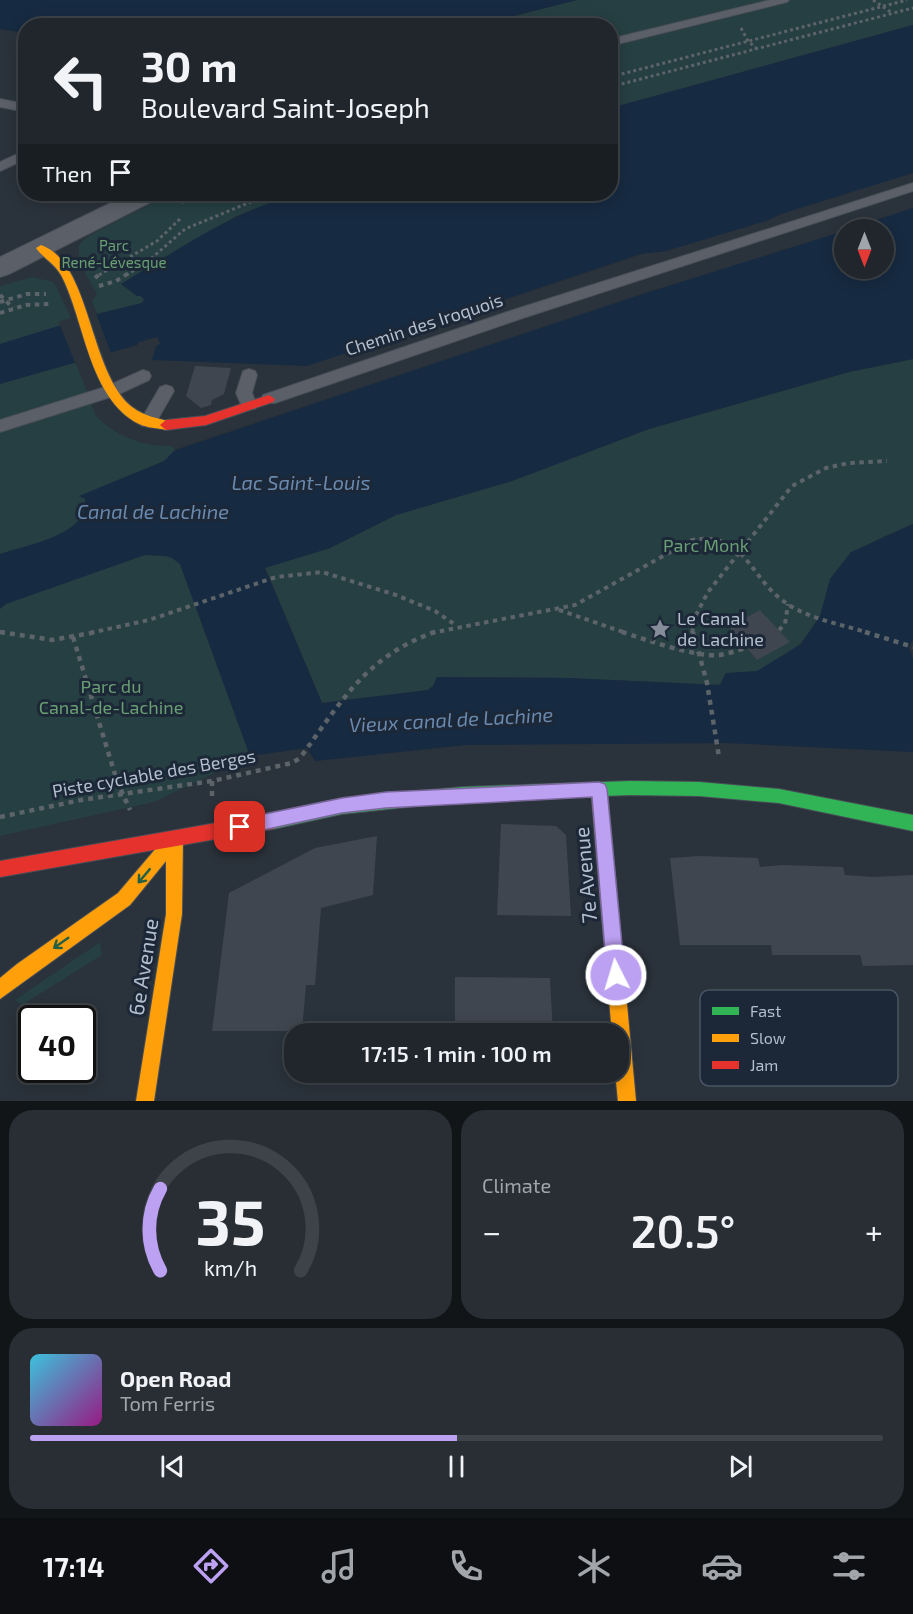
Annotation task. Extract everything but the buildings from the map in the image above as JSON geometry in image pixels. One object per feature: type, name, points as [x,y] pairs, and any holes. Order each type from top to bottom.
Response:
[{"type":"street","points":[[0,268],[134,201]]},
{"type":"street","name":"Chemin des Iroquois","points":[[41,248],[63,269],[111,391],[124,410],[148,422],[173,426],[186,425],[269,399]]},
{"type":"street","points":[[0,868],[82,852],[175,839],[342,806],[453,795],[658,787],[733,791],[789,798],[913,823]]},
{"type":"street","name":"7e Avenue","points":[[599,789],[627,1101]]},
{"type":"street","points":[[0,990],[23,970],[124,899],[175,839]]},
{"type":"street","name":"6e Avenue","points":[[145,1101],[174,914],[175,839]]},
{"type":"lane","points":[[618,41],[783,0]]},
{"type":"lane","points":[[0,103],[18,106]]},
{"type":"lane","points":[[0,167],[18,158]]},
{"type":"lane","name":"Chemin des Iroquois","points":[[269,399],[493,322],[913,187]]},
{"type":"lane","points":[[249,375],[244,393],[249,405]]},
{"type":"lane","points":[[0,426],[111,391],[143,376]]},
{"type":"lane","points":[[148,422],[166,391]]},
{"type":"path","points":[[873,0],[893,13]]},
{"type":"path","points":[[618,75],[907,0]]},
{"type":"path","points":[[618,85],[913,8]]},
{"type":"path","points":[[740,27],[748,41],[757,49]]},
{"type":"path","points":[[96,286],[116,281],[146,263],[185,229],[251,201]]},
{"type":"path","points":[[90,282],[113,265],[157,241],[181,202]]},
{"type":"path","points":[[2,301],[27,294],[55,296]]},
{"type":"path","points":[[0,295],[2,301]]},
{"type":"path","points":[[2,301],[10,303],[13,308]]},
{"type":"path","points":[[0,313],[13,308],[54,303]]},
{"type":"path","points":[[716,743],[707,683],[692,635],[696,615],[708,592],[792,486],[802,478],[840,463],[887,461]]},
{"type":"path","points":[[0,632],[34,639],[52,640],[73,637],[149,620],[276,577],[322,572],[416,603],[435,611],[458,626],[575,606],[692,540],[709,537],[720,538],[739,552],[782,600],[805,613],[912,647]]},
{"type":"path","points":[[779,630],[785,624],[788,603]]},
{"type":"path","points":[[558,610],[649,641],[698,652],[721,655],[747,648]]},
{"type":"path","name":"Piste cyclable des Berges","points":[[0,817],[81,800],[212,781],[292,763],[300,759],[354,684],[369,668],[396,648],[437,631],[458,626]]},
{"type":"path","points":[[73,637],[131,814]]},
{"type":"path","points":[[212,781],[212,796]]},
{"type":"green space","points":[[577,0],[913,0],[913,25],[618,106],[618,18],[508,18]]},
{"type":"green space","name":"Parc René-Lévesque","points":[[156,201],[278,201],[236,216],[122,284],[144,299],[143,303],[97,314],[92,301],[97,294],[79,262],[79,245],[88,236]]},
{"type":"green space","name":"Parc du Canal-de-Lachine","points":[[32,277],[54,282],[71,318],[58,322],[62,326],[96,416],[121,435],[151,445],[172,446],[175,450],[180,564],[250,756],[154,802],[0,836],[0,286]]},
{"type":"green space","name":"Parc Monk","points":[[913,359],[913,524],[883,537],[825,603],[808,635],[780,660],[754,672],[726,673],[720,685],[568,678],[437,677],[433,686],[428,690],[322,703],[265,567],[330,548],[396,515],[512,481],[649,429],[849,372]]},
{"type":"green space","points":[[100,942],[102,955],[22,1005],[15,1000]]},
{"type":"water","points":[[0,0],[577,0],[505,18],[18,18],[18,32],[0,29]]},
{"type":"water","points":[[913,25],[913,173],[666,251],[641,254],[307,366],[152,360],[156,346],[160,344],[157,337],[139,342],[137,345],[0,384],[0,344],[97,314],[142,303],[144,299],[141,296],[137,296],[121,284],[228,221],[274,201],[618,201],[618,106]]},
{"type":"water","name":"Lac Saint-Louis","points":[[913,208],[913,359],[849,372],[649,429],[512,481],[396,515],[330,548],[265,568],[322,703],[428,690],[433,686],[437,677],[568,678],[720,685],[726,673],[757,671],[801,644],[820,616],[830,579],[851,552],[913,524],[913,639],[909,647],[913,659],[913,752],[727,743],[466,745],[315,761],[307,748],[250,756],[180,564],[172,558],[145,555],[6,604],[0,609],[0,554],[54,537],[67,530],[77,522],[84,511],[85,499],[79,496],[164,461],[175,450],[633,297],[834,234],[834,279],[894,279],[894,219],[879,219]]},
{"type":"pier","points":[[95,311],[112,356],[76,365],[59,323]]},
{"type":"traffic: fast","points":[[273,821],[342,806],[463,794],[630,788],[699,789],[779,796],[913,823]]},
{"type":"traffic: slow","points":[[41,248],[66,275],[100,368],[112,390],[126,408],[143,421],[166,425]]},
{"type":"traffic: slow","points":[[599,789],[627,1101]]},
{"type":"traffic: slow","points":[[0,990],[23,970],[124,899],[175,839]]},
{"type":"traffic: slow","points":[[145,1101],[174,914],[175,839]]},
{"type":"traffic: jam","points":[[166,425],[206,420],[269,399]]},
{"type":"traffic: jam","points":[[0,869],[273,821]]},
{"type":"place","name":"Le Canal de Lachine","points":[[660,629]]},
{"type":"route","points":[[240,827],[342,806],[421,796],[599,789],[616,975]]},
{"type":"water label","name":"Canal de Lachine","points":[[153,512]]},
{"type":"water label","name":"Vieux canal de Lachine","points":[[451,720]]}]
